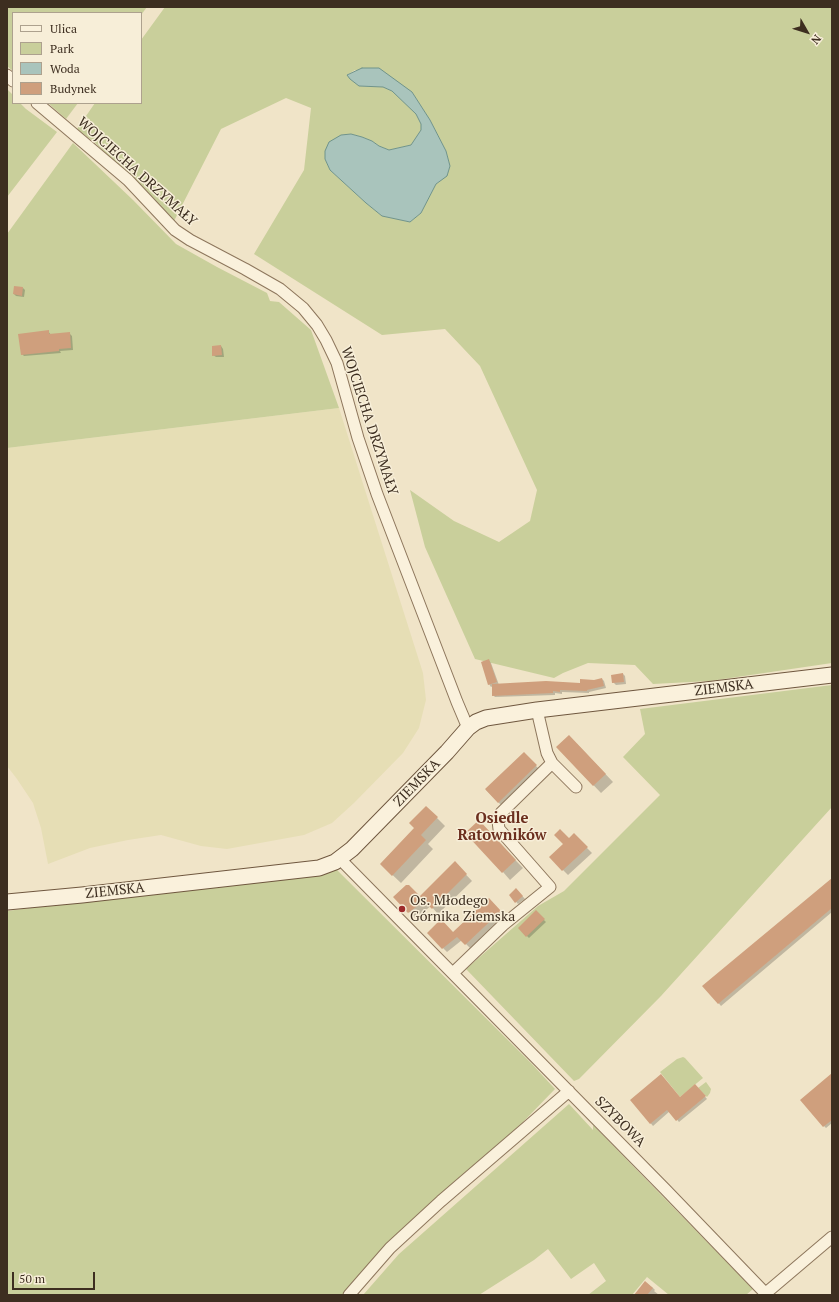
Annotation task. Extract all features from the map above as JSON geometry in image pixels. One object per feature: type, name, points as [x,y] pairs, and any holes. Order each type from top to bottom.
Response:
[{"type":"street","name":"WOJCIECHA DRZYMAŁY","points":[[39,104],[133,185],[175,230],[190,240],[283,291],[303,308],[317,325],[337,363],[360,445],[377,494],[468,728]]},
{"type":"street","name":"ZIEMSKA","points":[[7,902],[312,869],[325,866],[340,859],[370,832],[468,728],[476,722],[486,718],[536,710],[832,675]]},
{"type":"street","points":[[536,710],[547,753],[552,763],[576,787]]},
{"type":"street","points":[[453,973],[503,925],[550,887],[499,829],[498,821],[502,813],[552,763]]},
{"type":"street","name":"SZYBOWA","points":[[340,859],[767,1294],[832,1237]]},
{"type":"street","points":[[349,1295],[390,1248],[430,1211],[569,1091]]},
{"type":"shaded area","points":[[339,408],[423,673],[426,700],[419,728],[403,753],[354,803],[332,823],[304,835],[227,849],[201,846],[161,835],[90,848],[48,864],[41,828],[33,803],[7,766],[7,448]]},
{"type":"green space","points":[[7,7],[147,7],[142,14],[142,12],[12,12],[12,70],[7,66]]},
{"type":"green space","points":[[165,7],[832,7],[832,663],[710,681],[653,684],[635,665],[588,663],[554,678],[475,659],[425,547],[410,490],[454,521],[499,542],[530,521],[537,490],[480,366],[445,329],[382,335],[254,254],[304,170],[311,108],[286,98],[221,129],[173,223],[153,200],[94,142],[77,129],[94,104],[142,104],[142,39]],"holes":[[[355,70],[412,92],[430,120],[446,151],[450,166],[447,175],[436,184],[421,213],[410,222],[382,216],[330,170],[325,159],[341,135],[351,134],[362,137],[389,150],[411,145],[421,130],[421,124],[416,114],[401,99],[392,91],[383,87],[359,86],[347,75]]]},
{"type":"green space","points":[[7,89],[12,94],[12,104],[21,104],[57,132],[7,197]]},
{"type":"green space","points":[[49,104],[77,104],[66,119]]},
{"type":"green space","points":[[73,143],[133,200],[176,244],[267,293],[270,301],[279,302],[311,330],[339,408],[7,448],[7,234]]},
{"type":"green space","points":[[832,685],[832,807],[661,996],[579,1079],[574,1081],[466,969],[538,906],[564,891],[660,795],[623,757],[645,734],[640,709]]},
{"type":"green space","points":[[335,868],[531,1063],[555,1089],[523,1122],[411,1224],[346,1295],[7,1295],[7,911]]},
{"type":"green space","points":[[683,1057],[703,1078],[680,1097],[660,1072],[677,1059]]},
{"type":"green space","points":[[706,1082],[711,1089],[707,1097],[698,1088]]},
{"type":"green space","points":[[569,1104],[593,1130],[593,1125],[753,1289],[746,1295],[669,1295],[647,1277],[632,1295],[588,1295],[606,1281],[594,1263],[571,1279],[548,1249],[534,1260],[479,1295],[363,1295],[399,1254]]},
{"type":"water","points":[[362,68],[379,68],[412,92],[430,120],[446,151],[450,166],[447,176],[436,184],[421,213],[410,222],[382,216],[330,170],[325,159],[325,151],[329,142],[341,135],[351,134],[362,137],[389,150],[411,145],[421,130],[421,124],[416,114],[392,91],[383,87],[359,86],[347,75]]},
{"type":"building","points":[[14,286],[23,287],[22,296],[13,294]]},
{"type":"building","points":[[49,330],[49,334],[70,332],[71,348],[59,349],[59,351],[21,355],[18,334]]},
{"type":"building","points":[[221,345],[222,355],[212,356],[212,346]]},
{"type":"building","points":[[489,659],[497,682],[488,685],[481,662]]},
{"type":"building","points":[[623,673],[624,682],[612,683],[611,675]]},
{"type":"building","points":[[602,678],[604,686],[587,691],[560,690],[560,692],[553,691],[553,693],[492,696],[492,684],[546,681],[580,683],[580,679],[594,680]]},
{"type":"building","points":[[569,735],[606,774],[593,786],[556,747]]},
{"type":"building","points":[[524,752],[537,765],[498,803],[485,789]]},
{"type":"building","points":[[426,806],[438,817],[421,835],[426,840],[392,876],[380,864],[414,828],[409,823]]},
{"type":"building","points":[[479,820],[516,860],[502,873],[465,833]]},
{"type":"building","points":[[560,829],[569,838],[574,833],[588,847],[562,871],[549,857],[563,844],[554,835]]},
{"type":"building","points":[[455,861],[467,874],[432,909],[424,901],[408,913],[393,897],[406,885],[409,885],[420,896]]},
{"type":"building","points":[[832,878],[832,908],[718,1004],[702,986]]},
{"type":"building","points":[[516,888],[523,896],[515,903],[509,895]]},
{"type":"building","points":[[489,898],[501,911],[465,945],[457,937],[442,949],[427,933],[441,919],[453,932]]},
{"type":"building","points":[[536,910],[545,919],[526,937],[518,928]]},
{"type":"building","points":[[832,1073],[832,1120],[823,1127],[800,1100]]},
{"type":"building","points":[[661,1074],[680,1097],[695,1084],[706,1096],[676,1121],[667,1110],[650,1124],[630,1100]]},
{"type":"building","points":[[645,1281],[653,1288],[647,1295],[634,1295]]},
{"type":"place","name":"Os. Młodego Górnika Ziemska","points":[[402,909]]},
{"type":"district","name":"Osiedle Ratowników","points":[[502,828]]}]
